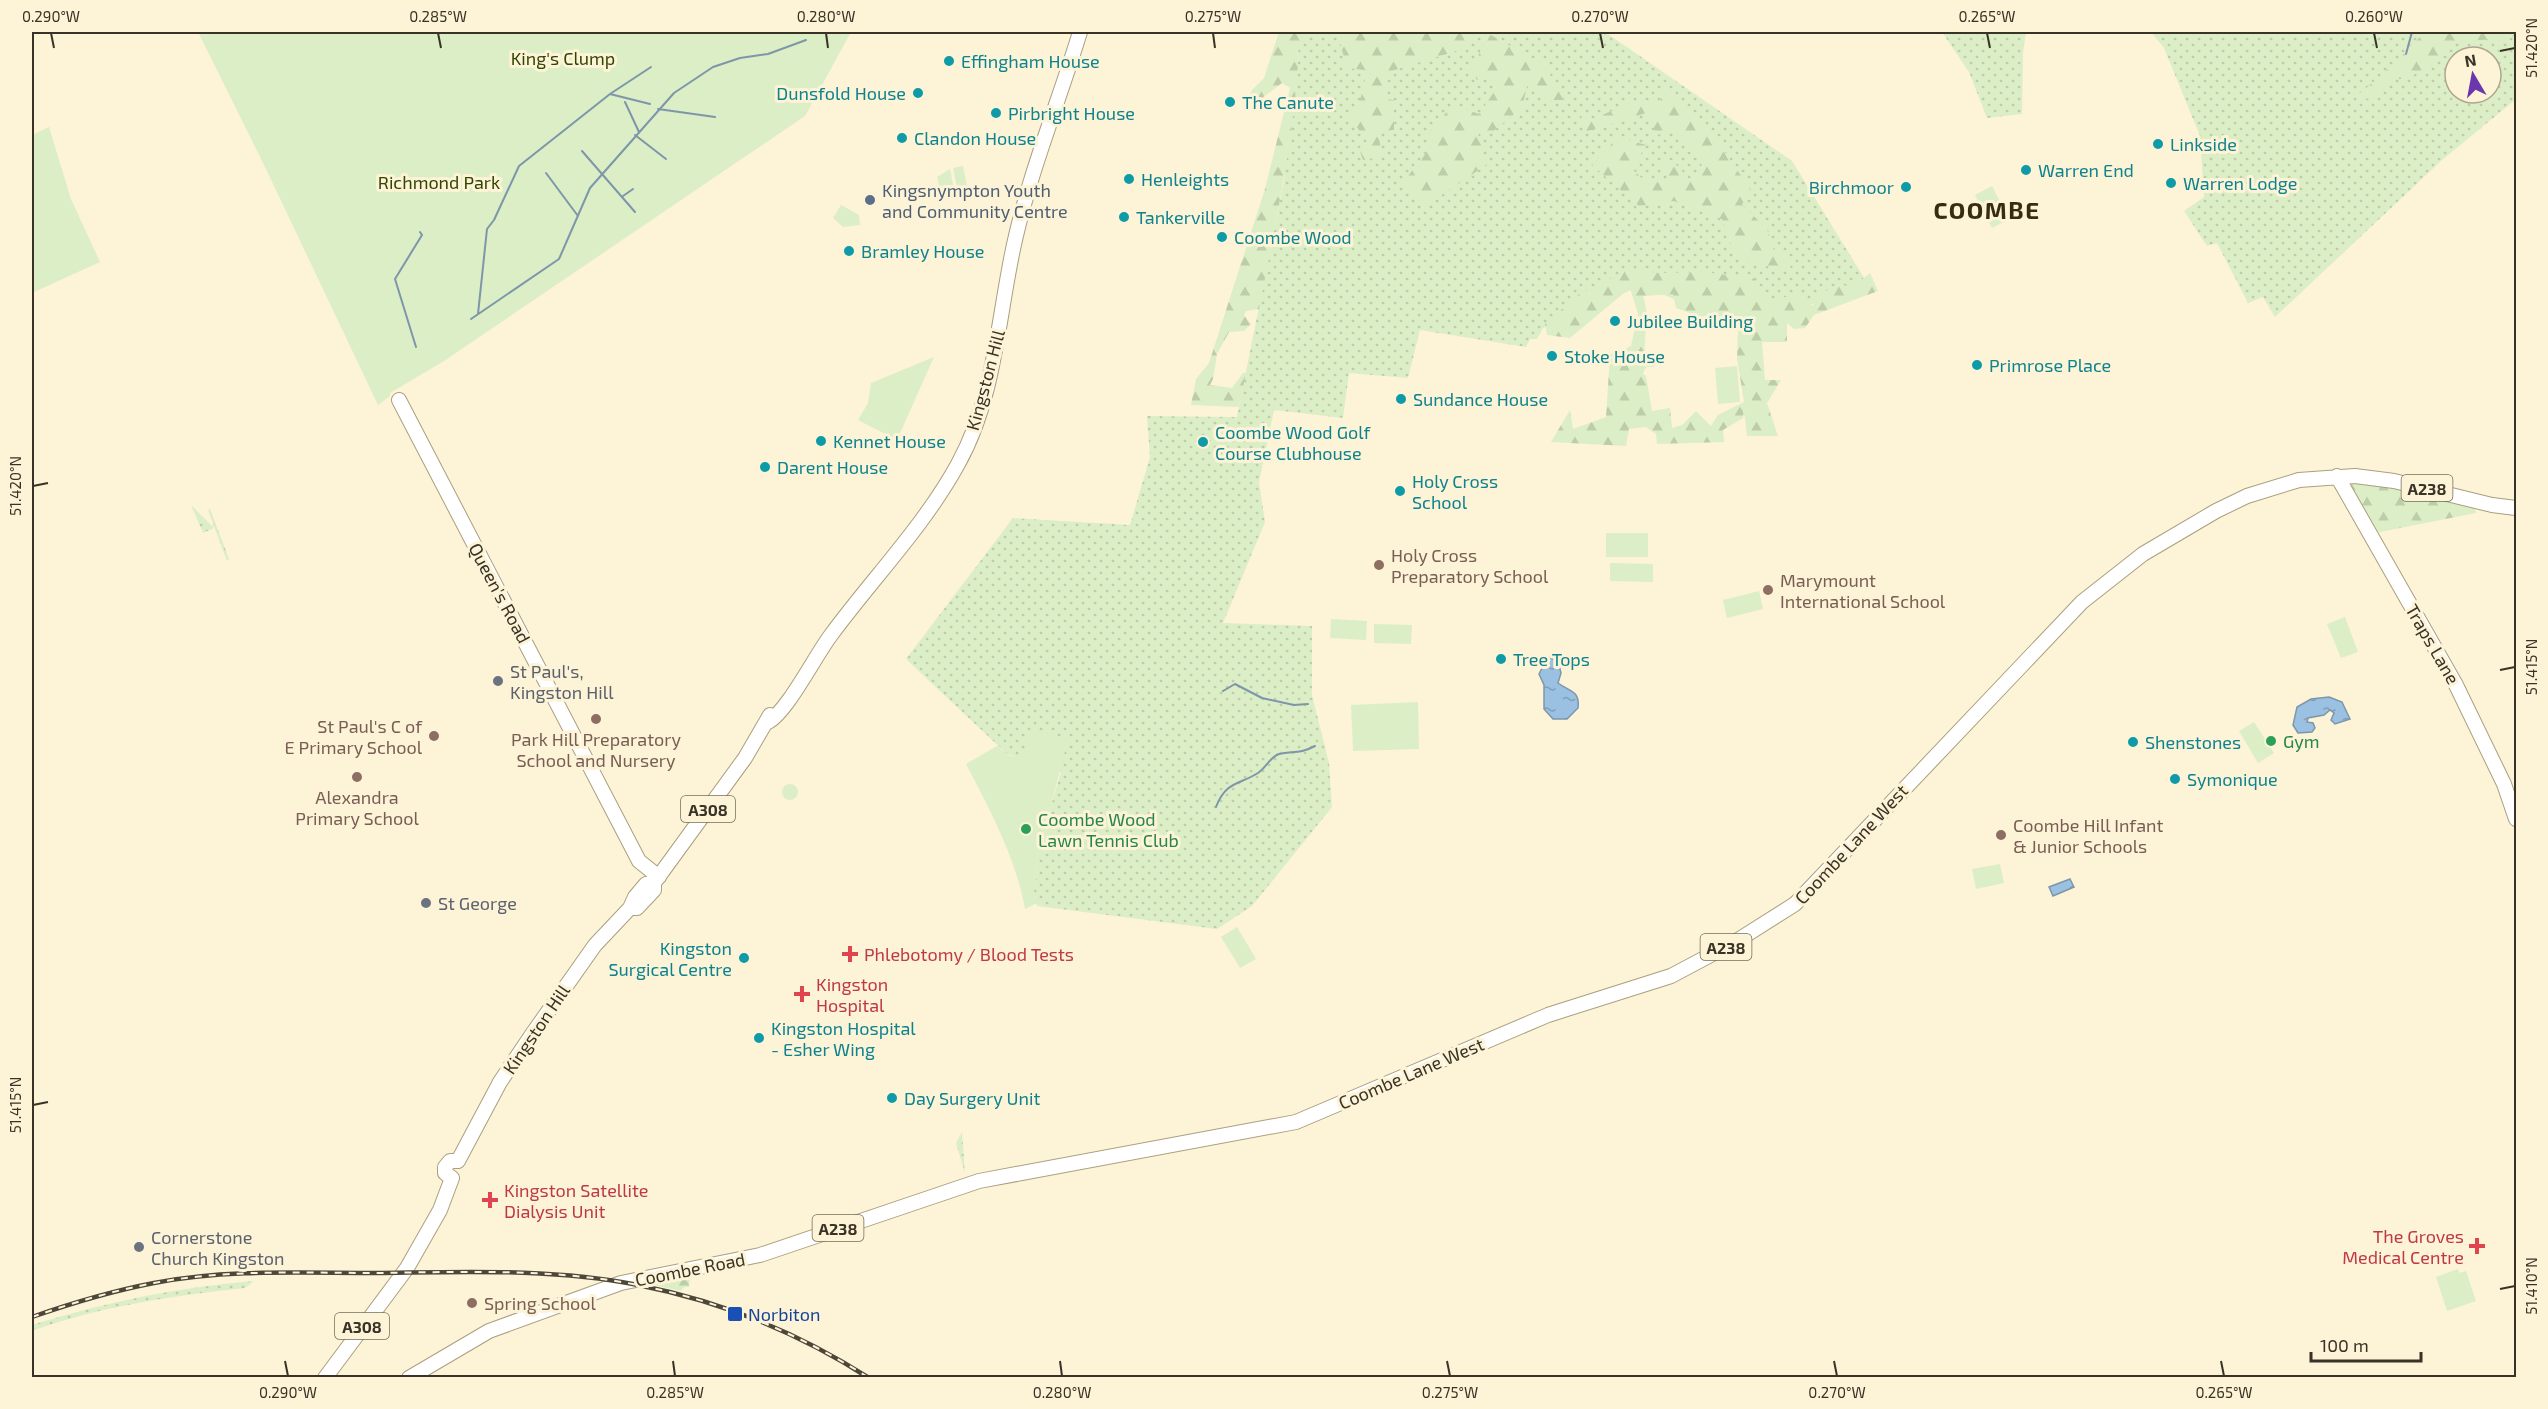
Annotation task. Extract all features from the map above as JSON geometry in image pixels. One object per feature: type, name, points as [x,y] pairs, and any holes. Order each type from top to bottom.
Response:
[{"type":"main road","name":"Kingston Hill","points":[[325,1377],[407,1268],[440,1210],[452,1178],[445,1173],[445,1167],[450,1161],[458,1161],[500,1082],[537,1026],[595,945],[630,908],[644,886],[656,880],[728,782],[768,722],[777,716],[794,695],[797,686],[833,632],[934,501],[959,463],[993,360],[1012,255],[1025,199],[1080,32]]},
{"type":"main road","name":"Queen's Road","points":[[399,400],[639,861],[656,880]]},
{"type":"main road","name":"Coombe Lane West","points":[[979,1180],[1296,1122],[1548,1015],[1594,998],[1660,980],[1704,959],[1795,904],[2066,615],[2116,574],[2184,529],[2247,496],[2299,480],[2337,476],[2394,481],[2492,505],[2517,508]]},
{"type":"main road","name":"Traps Lane","points":[[2337,476],[2456,685],[2496,765],[2517,819]]},
{"type":"main road","name":"Coombe Road","points":[[409,1377],[489,1331],[621,1282],[752,1257],[979,1180]]},
{"type":"green space","name":"Richmond Park","points":[[198,32],[851,32],[805,116],[444,361],[390,393],[390,396],[378,405]]},
{"type":"green space","points":[[1279,32],[1310,32],[1299,42],[1290,143],[1259,309],[1246,311],[1244,315],[1251,324],[1244,331],[1229,332],[1217,354],[1210,385],[1232,388],[1243,373],[1246,373],[1239,407],[1191,405],[1196,379],[1209,363],[1265,189],[1290,88],[1282,83],[1257,102],[1249,99],[1252,90],[1264,78]]},
{"type":"green space","points":[[1296,32],[1605,32],[1792,161],[1871,289],[1730,325],[1643,285],[1543,328],[1537,339],[1530,339],[1526,347],[1420,330],[1408,378],[1349,373],[1343,418],[1274,410],[1259,482],[1265,522],[1223,623],[1312,626],[1312,695],[1329,763],[1332,807],[1252,906],[1217,929],[1037,906],[1034,891],[1039,850],[1058,844],[1050,809],[1061,772],[1007,754],[906,659],[1013,518],[1130,525],[1150,457],[1147,416],[1237,417],[1284,181]]},
{"type":"green space","points":[[1337,32],[1471,32],[1469,47],[1385,73],[1388,85],[1386,99],[1394,100],[1394,130],[1378,132],[1381,150],[1375,158],[1363,160],[1359,148],[1368,142],[1349,117],[1361,97],[1366,75],[1382,72],[1347,68]]},
{"type":"green space","points":[[1942,32],[2026,32],[2023,52],[2022,114],[1987,118],[1969,72]]},
{"type":"green space","points":[[2151,32],[2516,32],[2516,99],[2441,161],[2275,317],[2263,297],[2248,303],[2217,243],[2207,246],[2184,211],[2204,197],[2200,136],[2164,48]]},
{"type":"green space","points":[[2425,32],[2516,32],[2504,42],[2495,39],[2443,45],[2443,52],[2426,68],[2409,77],[2392,79],[2376,98],[2362,99],[2358,95],[2395,63]]},
{"type":"green space","points":[[1489,34],[1545,65],[1564,100],[1544,100],[1527,86],[1522,108],[1491,133],[1478,133],[1486,165],[1427,205],[1402,184],[1427,151],[1430,131],[1453,105],[1479,114],[1494,92],[1494,78],[1477,80],[1471,70]]},
{"type":"green space","points":[[1664,87],[1712,133],[1750,189],[1742,205],[1767,229],[1774,251],[1785,253],[1792,271],[1750,263],[1733,251],[1722,219],[1674,201],[1639,206],[1592,165],[1618,137],[1646,145],[1632,169],[1643,179],[1669,179],[1663,164],[1672,160],[1692,182],[1702,164],[1679,131],[1656,135],[1649,112],[1585,132],[1581,116],[1593,119],[1637,100],[1660,103]]},
{"type":"green space","points":[[49,127],[71,199],[100,262],[32,293],[32,135]]},
{"type":"green space","points":[[963,166],[967,186],[957,188],[953,168]]},
{"type":"green space","points":[[950,169],[954,190],[941,193],[937,177]]},
{"type":"green space","points":[[1992,186],[2009,219],[1992,228],[1975,195]]},
{"type":"green space","points":[[841,205],[859,215],[860,225],[843,227],[833,218]]},
{"type":"green space","points":[[1630,269],[1659,273],[1705,272],[1755,279],[1771,300],[1799,294],[1813,306],[1816,294],[1844,285],[1851,288],[1870,273],[1878,291],[1814,315],[1805,328],[1794,329],[1787,323],[1787,342],[1762,342],[1765,380],[1781,380],[1767,403],[1778,436],[1747,436],[1744,410],[1743,418],[1723,430],[1724,442],[1657,444],[1656,434],[1646,427],[1629,429],[1626,446],[1551,442],[1570,410],[1573,429],[1606,417],[1610,355],[1631,346],[1638,314],[1630,288],[1570,338],[1547,335],[1545,324],[1579,294]],"holes":[[[1673,294],[1676,308],[1738,330],[1737,358],[1744,402],[1718,415],[1711,426],[1696,411],[1682,425],[1672,428],[1670,408],[1652,411],[1646,376],[1643,374],[1646,367],[1654,367],[1656,358],[1645,357],[1647,320],[1643,296]]]},
{"type":"green space","points":[[934,357],[897,440],[858,420],[868,403],[871,383]]},
{"type":"green space","points":[[1737,366],[1740,402],[1718,404],[1715,368]]},
{"type":"green space","points":[[2352,482],[2377,484],[2474,506],[2476,513],[2376,531],[2351,487]]},
{"type":"green space","points":[[191,505],[214,528],[203,533]]},
{"type":"green space","points":[[210,509],[229,559],[227,561],[208,510]]},
{"type":"green space","points":[[1606,533],[1648,533],[1648,557],[1606,557]]},
{"type":"green space","points":[[1610,563],[1653,564],[1653,582],[1610,581]]},
{"type":"green space","points":[[1759,591],[1763,609],[1727,618],[1723,600]]},
{"type":"green space","points":[[2345,617],[2358,652],[2341,658],[2327,624]]},
{"type":"green space","points":[[1331,619],[1367,621],[1366,640],[1330,638]]},
{"type":"green space","points":[[1374,624],[1412,625],[1411,644],[1374,643]]},
{"type":"green space","points":[[1418,702],[1419,749],[1353,751],[1351,705]]},
{"type":"green space","points":[[2254,722],[2274,753],[2258,763],[2239,731]]},
{"type":"green space","name":"Coombe Wood Lawn Tennis Club","points":[[1030,729],[1068,740],[1050,809],[1058,844],[1039,850],[1034,891],[1037,903],[1025,909],[1009,853],[966,764],[997,746],[1010,756],[1022,758]]},
{"type":"green space","points":[[790,784],[796,786],[798,792],[796,798],[790,800],[784,798],[782,792],[784,786]]},
{"type":"green space","points":[[2000,864],[2004,883],[1976,889],[1972,869]]},
{"type":"green space","points":[[1237,927],[1256,959],[1240,968],[1221,937]]},
{"type":"green space","points":[[962,1132],[965,1173],[956,1143]]},
{"type":"green space","points":[[2458,1269],[2460,1273],[2466,1271],[2476,1301],[2447,1311],[2436,1277]]},
{"type":"green space","points":[[690,1276],[689,1287],[684,1287],[681,1291],[644,1283]]},
{"type":"green space","points":[[254,1281],[245,1288],[137,1303],[84,1315],[32,1331],[32,1325],[116,1302],[171,1291]]},
{"type":"water","points":[[1548,657],[1558,661],[1561,673],[1558,683],[1573,692],[1577,698],[1578,708],[1567,719],[1553,719],[1544,709],[1544,685],[1539,674]]},
{"type":"water","points":[[2329,697],[2342,702],[2350,719],[2335,724],[2331,720],[2334,713],[2330,710],[2324,715],[2308,718],[2307,722],[2313,723],[2315,728],[2312,732],[2298,733],[2293,725],[2297,707],[2311,699]]},
{"type":"water","points":[[2070,879],[2074,887],[2053,896],[2049,887]]},
{"type":"waterway","points":[[2406,54],[2412,32]]},
{"type":"waterway","points":[[471,319],[559,259],[590,188],[674,93],[713,67],[740,58],[768,54],[806,40]]},
{"type":"waterway","points":[[478,314],[487,229],[494,220],[519,166],[610,94],[651,67]]},
{"type":"waterway","points":[[610,94],[650,104]]},
{"type":"waterway","points":[[625,102],[639,132]]},
{"type":"waterway","points":[[658,109],[715,117]]},
{"type":"waterway","points":[[635,135],[666,159]]},
{"type":"waterway","points":[[582,151],[635,212]]},
{"type":"waterway","points":[[546,173],[578,216]]},
{"type":"waterway","points":[[623,196],[633,189]]},
{"type":"waterway","points":[[416,347],[395,279],[422,235],[420,232]]},
{"type":"waterway","points":[[1223,691],[1235,684],[1262,698],[1294,705],[1308,704]]},
{"type":"waterway","points":[[1216,807],[1224,792],[1258,773],[1276,755],[1315,746]]},
{"type":"railway","points":[[32,1317],[123,1290],[154,1283],[209,1276],[265,1273],[540,1273],[638,1285],[699,1300],[787,1333],[869,1378]]},
{"type":"place","name":"Effingham House","points":[[949,61]]},
{"type":"place","name":"Dunsfold House","points":[[918,93]]},
{"type":"place","name":"The Canute","points":[[1230,102]]},
{"type":"place","name":"Pirbright House","points":[[996,113]]},
{"type":"place","name":"Clandon House","points":[[902,138]]},
{"type":"place","name":"Linkside","points":[[2158,144]]},
{"type":"place","name":"Warren End","points":[[2026,170]]},
{"type":"place","name":"Henleights","points":[[1129,179]]},
{"type":"place","name":"Warren Lodge","points":[[2171,183]]},
{"type":"place","name":"Birchmoor","points":[[1906,187]]},
{"type":"place","name":"Kingsnympton Youth and Community Centre","points":[[870,200]]},
{"type":"place","name":"Tankerville","points":[[1124,217]]},
{"type":"place","name":"Coombe Wood","points":[[1222,237]]},
{"type":"place","name":"Bramley House","points":[[849,251]]},
{"type":"place","name":"Jubilee Building","points":[[1615,321]]},
{"type":"place","name":"Stoke House","points":[[1552,356]]},
{"type":"place","name":"Primrose Place","points":[[1977,365]]},
{"type":"place","name":"Sundance House","points":[[1401,399]]},
{"type":"place","name":"Kennet House","points":[[821,441]]},
{"type":"place","name":"Coombe Wood Golf Course Clubhouse","points":[[1203,442]]},
{"type":"place","name":"Darent House","points":[[765,467]]},
{"type":"place","name":"Holy Cross School","points":[[1400,491]]},
{"type":"place","name":"Holy Cross Preparatory School","points":[[1379,565]]},
{"type":"place","name":"Marymount International School","points":[[1768,590]]},
{"type":"place","name":"Tree Tops","points":[[1501,659]]},
{"type":"place","name":"St Paul's, Kingston Hill","points":[[498,681]]},
{"type":"place","name":"Park Hill Preparatory School and Nursery","points":[[596,719]]},
{"type":"place","name":"St Paul's C of E Primary School","points":[[434,736]]},
{"type":"place","name":"Gym","points":[[2271,741]]},
{"type":"place","name":"Shenstones","points":[[2133,742]]},
{"type":"place","name":"Alexandra Primary School","points":[[357,777]]},
{"type":"place","name":"Symonique","points":[[2175,779]]},
{"type":"place","name":"Coombe Wood Lawn Tennis Club","points":[[1026,829]]},
{"type":"place","name":"Coombe Hill Infant & Junior Schools","points":[[2001,835]]},
{"type":"place","name":"St George","points":[[426,903]]},
{"type":"place","name":"Phlebotomy / Blood Tests","points":[[850,954]]},
{"type":"place","name":"Kingston Surgical Centre","points":[[744,958]]},
{"type":"place","name":"Kingston Hospital","points":[[802,994]]},
{"type":"place","name":"Kingston Hospital - Esher Wing","points":[[759,1038]]},
{"type":"place","name":"Day Surgery Unit","points":[[892,1098]]},
{"type":"place","name":"Kingston Satellite Dialysis Unit","points":[[490,1200]]},
{"type":"place","name":"The Groves Medical Centre","points":[[2477,1246]]},
{"type":"place","name":"Cornerstone Church Kingston","points":[[139,1247]]},
{"type":"place","name":"Spring School","points":[[472,1303]]},
{"type":"place","name":"Norbiton","points":[[735,1314]]},
{"type":"district","name":"COOMBE","points":[[1987,209]]},
{"type":"park label","name":"King's Clump","points":[[563,58]]}]
